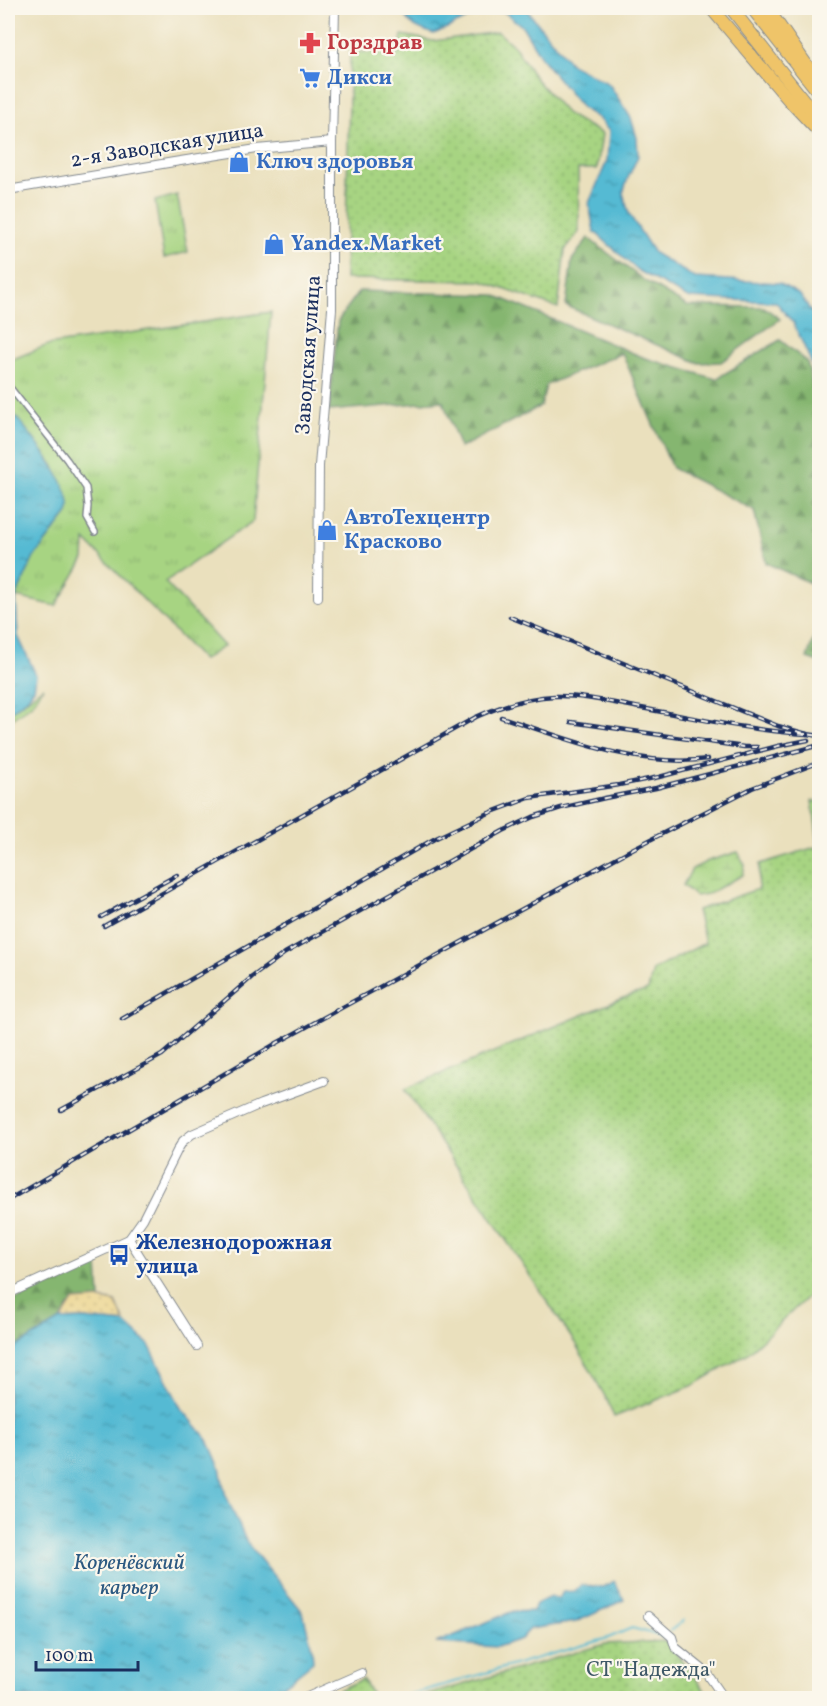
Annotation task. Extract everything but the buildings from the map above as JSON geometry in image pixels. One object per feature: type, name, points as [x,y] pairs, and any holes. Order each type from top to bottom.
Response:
[{"type":"main road","points":[[711,8],[819,133]]},
{"type":"main road","points":[[731,8],[819,121]]},
{"type":"main road","points":[[752,8],[819,94]]},
{"type":"main road","points":[[767,8],[819,83]]},
{"type":"street","name":"Заводская улица","points":[[318,597],[319,466],[332,309],[335,8]]},
{"type":"street","name":"2-я Заводская улица","points":[[8,190],[185,160],[332,142]]},
{"type":"street","points":[[8,385],[68,460],[86,488],[87,518],[95,532]]},
{"type":"street","points":[[8,1294],[129,1239],[143,1219],[178,1149],[183,1141],[192,1134],[261,1104],[324,1081]]},
{"type":"street","points":[[129,1239],[197,1346]]},
{"type":"street","points":[[648,1616],[672,1637],[675,1647],[706,1672],[724,1698]]},
{"type":"street","points":[[305,1698],[362,1673]]},
{"type":"green space","points":[[498,32],[515,47],[535,78],[567,114],[602,134],[597,169],[578,169],[579,232],[565,250],[558,308],[481,281],[345,279],[350,51],[399,55],[402,35],[433,41]]},
{"type":"green space","points":[[177,195],[188,252],[164,258],[155,201]]},
{"type":"green space","points":[[588,238],[645,281],[687,306],[764,307],[780,319],[721,362],[699,363],[566,306],[572,260]]},
{"type":"green space","points":[[359,291],[494,295],[645,358],[716,379],[780,340],[807,362],[819,412],[819,587],[766,563],[754,510],[672,468],[622,353],[546,385],[541,406],[460,448],[443,401],[329,411],[338,321]]},
{"type":"green space","points":[[271,312],[253,521],[165,582],[224,646],[203,660],[85,540],[84,559],[56,606],[16,597],[34,557],[68,513],[54,466],[8,407],[8,361],[48,345]]},
{"type":"green space","points":[[819,622],[820,662],[807,658]]},
{"type":"green space","points":[[43,687],[33,703],[8,722],[8,714]]},
{"type":"green space","points":[[812,801],[820,802],[819,1286],[747,1354],[694,1385],[614,1417],[575,1343],[405,1089],[623,998],[648,990],[653,970],[705,943],[697,910],[758,889],[760,864],[819,846]]},
{"type":"green space","points":[[738,852],[745,865],[743,875],[708,894],[695,896],[683,885],[692,869],[708,861]]},
{"type":"green space","points":[[98,1263],[100,1299],[73,1301],[61,1320],[8,1352],[8,1303]]},
{"type":"green space","name":"СТ \"Надежда\"","points":[[666,1641],[711,1698],[417,1698],[605,1644]]},
{"type":"green space","points":[[363,1679],[374,1698],[321,1698]]},
{"type":"sand","points":[[100,1299],[116,1302],[125,1323],[84,1319],[61,1320],[73,1301]]},
{"type":"water","points":[[402,8],[418,8],[423,16],[447,14],[457,8],[525,8],[571,64],[609,84],[631,118],[637,138],[638,156],[623,193],[629,214],[654,253],[695,278],[779,283],[800,295],[819,323],[819,396],[816,373],[794,324],[776,302],[688,298],[637,270],[594,231],[589,203],[607,161],[609,131],[598,118],[582,108],[542,59],[523,27],[503,11],[473,16],[434,34],[409,22]]},
{"type":"water","points":[[8,407],[57,473],[69,502],[68,513],[34,557],[16,597],[18,636],[36,675],[34,689],[8,714]]},
{"type":"water","name":"Коренёвский карьер","points":[[84,1319],[125,1323],[149,1345],[181,1408],[208,1440],[220,1468],[225,1493],[247,1543],[303,1612],[313,1662],[268,1698],[8,1698],[8,1352],[61,1320]]},
{"type":"water","points":[[614,1581],[624,1600],[576,1622],[530,1629],[521,1639],[497,1647],[436,1643],[511,1612],[533,1611],[536,1604],[550,1597],[559,1598],[563,1592],[574,1591],[581,1585],[603,1587]]},
{"type":"waterway","points":[[670,1631],[684,1620]]},
{"type":"waterway","points":[[398,1698],[608,1638],[632,1628],[664,1637],[666,1635]]},
{"type":"railway","points":[[510,617],[778,726],[820,736]]},
{"type":"railway","points":[[104,926],[476,717],[515,703],[555,696],[576,697],[744,727],[807,734]]},
{"type":"railway","points":[[501,717],[603,750],[655,759],[681,761],[708,759]]},
{"type":"railway","points":[[571,722],[757,747]]},
{"type":"railway","points":[[122,1019],[434,839],[489,813],[529,798],[659,777],[808,740]]},
{"type":"railway","points":[[61,1110],[162,1055],[252,977],[285,953],[503,831],[533,817],[561,808],[656,788],[820,745]]},
{"type":"railway","points":[[8,1200],[277,1043],[634,848],[752,788],[820,762]]},
{"type":"railway","points":[[101,917],[177,875]]},
{"type":"place","name":"Горздрав","points":[[310,43]]},
{"type":"place","name":"Дикси","points":[[310,78]]},
{"type":"place","name":"Ключ здоровья","points":[[239,162]]},
{"type":"place","name":"Yandex.Market","points":[[274,244]]},
{"type":"place","name":"АвтоТехцентр Красково","points":[[327,530]]},
{"type":"place","name":"Железнодорожная улица","points":[[119,1255]]}]
